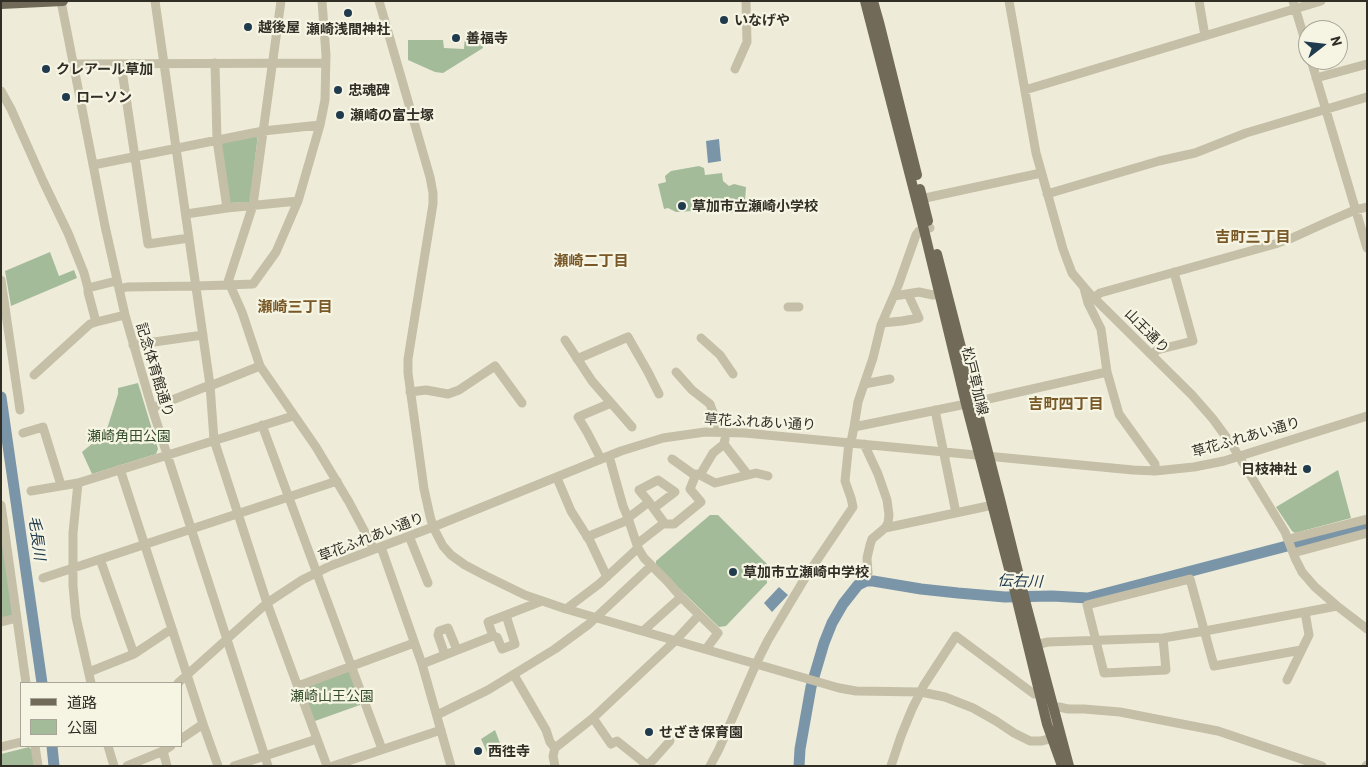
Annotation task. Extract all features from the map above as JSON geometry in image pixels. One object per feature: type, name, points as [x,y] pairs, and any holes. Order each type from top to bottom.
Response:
[{"type":"main road","points":[[1,4],[62,1]]},
{"type":"main road","name":"松戸草加線","points":[[865,1],[927,229],[970,403]]},
{"type":"main road","name":"松戸草加線","points":[[873,1],[919,199]]},
{"type":"main road","name":"松戸草加線","points":[[927,229],[939,294],[984,455],[1032,645],[1053,708],[1056,738],[1062,766]]},
{"type":"main road","name":"松戸草加線","points":[[984,455],[993,505],[1018,588]]},
{"type":"main road","name":"松戸草加線","points":[[1032,645],[1040,694],[1056,738],[1069,766]]},
{"type":"street","name":"記念体育館通り","points":[[62,1],[93,165],[118,285],[133,345],[268,766]]},
{"type":"street","points":[[155,1],[210,385],[214,440],[268,603],[327,766]]},
{"type":"street","points":[[281,1],[253,205],[228,285],[242,312],[260,366],[316,447],[378,548],[422,664],[451,766]]},
{"type":"street","points":[[88,288],[118,285],[127,287],[253,284],[276,252],[298,201],[320,125],[325,100],[326,62],[322,1]]},
{"type":"street","points":[[379,1],[433,193],[433,204],[408,359],[410,392],[424,489],[433,528],[443,546],[451,555],[465,565],[504,585],[566,609],[824,684],[856,691],[921,692],[945,697],[973,708],[1024,738],[1035,741],[1056,738]]},
{"type":"street","points":[[735,69],[747,42],[746,1]]},
{"type":"street","name":"山王通り","points":[[1009,1],[1034,144],[1047,194],[1072,273],[1083,287],[1152,355],[1224,433],[1291,545],[1298,565],[1308,580],[1337,606],[1365,625]]},
{"type":"street","points":[[1200,1],[1206,36]]},
{"type":"street","points":[[1025,90],[1206,36],[1294,5],[1321,1]]},
{"type":"street","points":[[1294,5],[1299,20]]},
{"type":"street","points":[[74,64],[326,62]]},
{"type":"street","points":[[215,63],[217,140],[227,208]]},
{"type":"street","points":[[121,64],[148,244],[189,238]]},
{"type":"street","points":[[1316,78],[1367,64]]},
{"type":"street","points":[[1314,70],[1367,248]]},
{"type":"street","points":[[1,92],[11,109],[68,233],[84,272],[96,322]]},
{"type":"street","points":[[1047,194],[1151,163],[1195,153],[1246,133],[1367,97]]},
{"type":"street","points":[[93,165],[263,130],[320,125]]},
{"type":"street","points":[[919,199],[1041,173]]},
{"type":"street","points":[[186,214],[298,201]]},
{"type":"street","points":[[1094,298],[1100,293],[1275,244],[1367,206]]},
{"type":"street","points":[[710,766],[768,640],[800,586],[853,507],[845,481],[858,402],[873,358],[882,323],[916,235],[919,231],[927,229]]},
{"type":"street","points":[[1152,355],[1158,350],[1193,341],[1174,272]]},
{"type":"street","points":[[1,280],[20,410]]},
{"type":"street","points":[[1083,287],[1088,303],[1101,329],[1107,372],[1119,414],[1155,464],[1155,471]]},
{"type":"street","points":[[894,296],[919,292],[933,295],[939,294]]},
{"type":"street","points":[[882,323],[919,318],[908,294]]},
{"type":"street","points":[[788,307],[799,307]]},
{"type":"street","points":[[34,375],[90,324],[125,315]]},
{"type":"street","points":[[133,345],[203,335]]},
{"type":"street","points":[[577,359],[628,337],[659,394]]},
{"type":"street","points":[[700,338],[720,354],[733,374]]},
{"type":"street","points":[[565,340],[592,381],[632,427]]},
{"type":"street","points":[[152,408],[260,366]]},
{"type":"street","points":[[410,392],[426,390],[448,394],[459,390],[495,366],[522,403]]},
{"type":"street","points":[[676,372],[692,390],[710,404],[723,432],[724,444],[748,475]]},
{"type":"street","points":[[854,428],[1107,372]]},
{"type":"street","points":[[864,384],[890,379]]},
{"type":"street","points":[[611,403],[578,417],[605,458],[637,546],[644,558],[718,633],[706,650]]},
{"type":"street","points":[[935,410],[956,513]]},
{"type":"street","points":[[31,491],[78,483],[294,416]]},
{"type":"street","name":"草花ふれあい通り","points":[[179,682],[268,603],[282,592],[316,573],[605,458],[663,438],[689,433],[723,432],[1155,471],[1212,464],[1239,457],[1367,416]]},
{"type":"street","points":[[262,425],[382,749]]},
{"type":"street","points":[[22,433],[43,427],[61,485]]},
{"type":"street","points":[[587,537],[628,519],[652,505],[665,524],[674,524],[701,502],[690,489],[713,453],[724,444]]},
{"type":"street","points":[[864,444],[878,474],[887,500],[889,515],[885,528],[872,539],[867,558],[868,573]]},
{"type":"street","points":[[672,458],[693,474],[715,483],[756,473],[768,476]]},
{"type":"street","points":[[120,469],[218,766]]},
{"type":"street","points":[[557,478],[607,577]]},
{"type":"street","points":[[43,578],[337,481]]},
{"type":"street","points":[[78,483],[73,533],[73,586],[76,618],[92,682]]},
{"type":"street","points":[[1,505],[26,682]]},
{"type":"street","points":[[885,528],[993,505]]},
{"type":"street","points":[[1291,545],[1367,518]]},
{"type":"street","points":[[566,609],[607,577],[637,546],[664,523]]},
{"type":"street","points":[[1291,545],[1367,533]]},
{"type":"street","points":[[409,536],[428,583]]},
{"type":"street","points":[[100,559],[134,654]]},
{"type":"street","points":[[437,715],[488,690],[555,649],[590,624],[651,566]]},
{"type":"street","points":[[1163,638],[1166,670],[1104,673],[1087,606],[1190,579],[1214,666],[1301,650]]},
{"type":"street","points":[[643,631],[681,597]]},
{"type":"street","points":[[506,615],[516,644],[502,649],[497,637],[493,636],[488,622],[506,615],[542,601]]},
{"type":"street","points":[[1032,645],[1048,642],[1163,638],[1337,606]]},
{"type":"street","points":[[1287,680],[1309,635],[1305,612]]},
{"type":"street","points":[[555,766],[553,756],[555,748],[593,718],[699,615]]},
{"type":"street","points":[[1,622],[17,618]]},
{"type":"street","points":[[445,654],[438,636],[439,630],[448,628],[457,650]]},
{"type":"street","points":[[89,672],[134,654],[173,630]]},
{"type":"street","points":[[422,664],[493,636]]},
{"type":"street","points":[[892,766],[906,724],[921,692],[956,636],[1034,694],[1040,694]]},
{"type":"street","points":[[298,686],[414,643]]},
{"type":"street","points":[[514,675],[555,748]]},
{"type":"street","points":[[1053,708],[1120,712],[1218,730],[1322,766]]},
{"type":"street","points":[[593,718],[611,744],[617,741],[646,765],[670,741]]},
{"type":"street","points":[[182,739],[203,724]]},
{"type":"street","points":[[333,766],[441,730]]},
{"type":"street","points":[[234,766],[317,740]]},
{"type":"street","points":[[1,747],[20,742]]},
{"type":"street","points":[[35,747],[38,766]]},
{"type":"street","points":[[108,747],[114,766]]},
{"type":"street","points":[[128,766],[169,747]]},
{"type":"street","points":[[163,751],[168,766]]},
{"type":"green space","points":[[480,34],[483,48],[443,73],[435,72],[408,60],[408,40],[443,40],[444,48],[464,49],[465,35]]},
{"type":"green space","points":[[258,134],[250,202],[229,203],[221,142]]},
{"type":"green space","points":[[699,166],[704,168],[705,175],[722,173],[723,181],[729,186],[734,184],[746,187],[745,201],[751,209],[746,213],[735,213],[709,210],[676,212],[668,208],[664,209],[658,184],[666,182],[665,176],[671,171]]},
{"type":"green space","points":[[50,252],[59,276],[74,270],[77,278],[11,306],[5,271]]},
{"type":"green space","name":"瀬崎角田公園","points":[[138,383],[158,449],[156,454],[92,474],[82,452],[106,432],[118,394],[118,388]]},
{"type":"green space","points":[[1338,470],[1351,518],[1295,533],[1292,531],[1276,507]]},
{"type":"green space","points":[[710,515],[718,515],[767,564],[767,583],[726,626],[719,627],[656,566],[656,561]]},
{"type":"green space","points":[[1,522],[15,614],[5,618],[1,614]]},
{"type":"green space","name":"瀬崎山王公園","points":[[347,670],[350,671],[361,703],[360,705],[315,721],[302,689],[303,687]]},
{"type":"green space","points":[[495,730],[505,756],[500,759],[496,749],[487,752],[481,739]]},
{"type":"green space","points":[[29,747],[32,750],[34,766],[1,766],[1,754]]},
{"type":"water","points":[[719,139],[721,161],[708,163],[706,141]]},
{"type":"water","points":[[779,587],[788,595],[772,612],[764,603]]},
{"type":"waterway","name":"毛長川","points":[[1,397],[42,682]]},
{"type":"waterway","name":"伝右川","points":[[799,766],[800,749],[811,687],[824,643],[832,623],[843,604],[858,585],[866,581],[921,589],[1005,597],[1052,596],[1088,598],[1367,525]]},
{"type":"waterway","name":"毛長川","points":[[52,747],[54,766]]},
{"type":"place","name":"瀬崎浅間神社","points":[[348,13]]},
{"type":"place","name":"いなげや","points":[[724,20]]},
{"type":"place","name":"越後屋","points":[[248,27]]},
{"type":"place","name":"善福寺","points":[[456,38]]},
{"type":"place","name":"クレアール草加","points":[[46,69]]},
{"type":"place","name":"忠魂碑","points":[[338,90]]},
{"type":"place","name":"ローソン","points":[[66,97]]},
{"type":"place","name":"瀬崎の富士塚","points":[[340,115]]},
{"type":"place","name":"草加市立瀬崎小学校","points":[[682,206]]},
{"type":"place","name":"日枝神社","points":[[1307,469]]},
{"type":"place","name":"草加市立瀬崎中学校","points":[[733,572]]},
{"type":"place","name":"せざき保育園","points":[[649,732]]},
{"type":"place","name":"西徃寺","points":[[478,751]]},
{"type":"district","name":"吉町三丁目","points":[[1253,237]]},
{"type":"district","name":"瀬崎二丁目","points":[[591,261]]},
{"type":"district","name":"瀬崎三丁目","points":[[295,307]]},
{"type":"district","name":"吉町四丁目","points":[[1066,404]]}]
